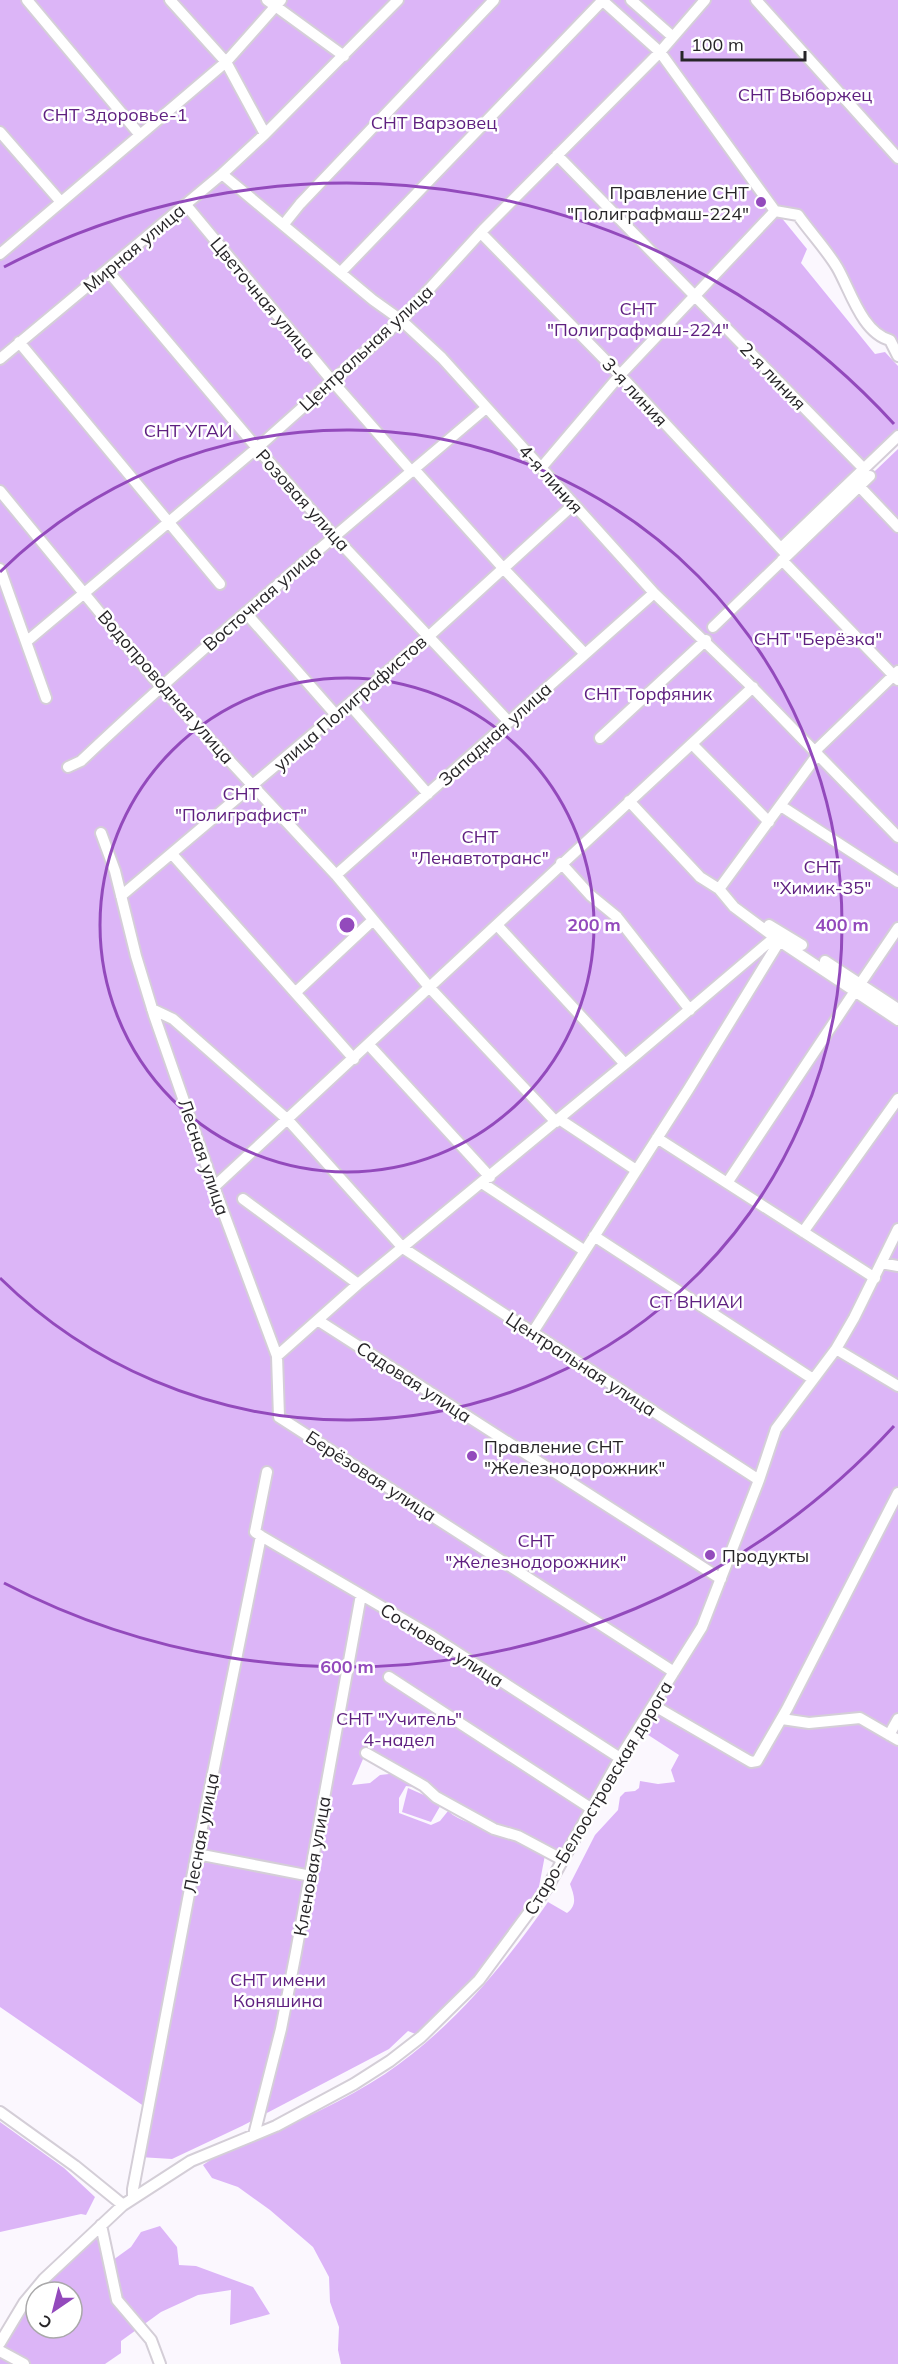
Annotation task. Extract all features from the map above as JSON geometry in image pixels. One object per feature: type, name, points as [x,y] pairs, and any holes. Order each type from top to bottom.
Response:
[{"type":"street","points":[[27,0],[140,135]]},
{"type":"street","points":[[170,0],[226,62],[265,134]]},
{"type":"street","name":"Мирная улица","points":[[0,359],[222,174],[344,56],[398,0]]},
{"type":"street","points":[[284,224],[300,204],[494,0]]},
{"type":"street","points":[[341,272],[603,0],[660,52],[775,211],[798,215],[836,266],[850,295],[876,334],[894,336],[898,356]]},
{"type":"street","points":[[631,0],[673,37]]},
{"type":"street","name":"Центральная улица","points":[[26,642],[333,382],[401,320],[481,233],[660,52],[705,0]]},
{"type":"street","points":[[756,0],[898,158]]},
{"type":"street","points":[[0,254],[226,62],[275,2],[344,56]]},
{"type":"street","points":[[0,132],[61,202]]},
{"type":"street","name":"2-я линия","points":[[557,155],[867,472]]},
{"type":"street","name":"4-я линия","points":[[222,174],[373,300],[401,320],[442,358],[654,593],[753,687],[898,837]]},
{"type":"street","name":"Цветочная улица","points":[[186,205],[333,382],[413,470]]},
{"type":"street","points":[[541,468],[620,375],[775,211]]},
{"type":"street","name":"3-я линия","points":[[481,233],[620,375],[897,675]]},
{"type":"street","name":"Розовая улица","points":[[107,270],[256,448],[334,536],[509,722]]},
{"type":"street","points":[[20,342],[220,584]]},
{"type":"street","name":"Восточная улица","points":[[68,767],[81,761],[161,687],[334,536],[486,408]]},
{"type":"street","points":[[713,627],[867,472],[898,436]]},
{"type":"street","points":[[413,470],[585,654]]},
{"type":"street","points":[[784,554],[859,486],[867,472]]},
{"type":"street","points":[[859,486],[898,527]]},
{"type":"street","name":"Водопроводная улица","points":[[0,491],[161,687],[336,875],[430,988],[558,1120],[636,1170]]},
{"type":"street","name":"улица Полиграфистов","points":[[121,896],[428,637],[574,504]]},
{"type":"street","points":[[0,568],[46,698]]},
{"type":"street","name":"Западная улица","points":[[336,875],[654,593]]},
{"type":"street","points":[[246,613],[336,715]]},
{"type":"street","points":[[600,738],[704,639]]},
{"type":"street","points":[[719,889],[817,753],[897,675]]},
{"type":"street","points":[[214,1187],[753,687]]},
{"type":"street","points":[[349,704],[428,794]]},
{"type":"street","points":[[692,744],[769,822]]},
{"type":"street","points":[[628,801],[700,877],[719,889],[734,907],[858,988],[898,1009]]},
{"type":"street","points":[[781,806],[898,882]]},
{"type":"street","name":"Лесная улица","points":[[101,833],[115,871],[152,1009],[214,1187],[278,1356],[279,1417]]},
{"type":"street","points":[[172,854],[354,1059]]},
{"type":"street","points":[[561,863],[590,895],[617,917],[690,1010]]},
{"type":"street","points":[[753,915],[778,937],[802,945]]},
{"type":"street","points":[[296,992],[373,920]]},
{"type":"street","points":[[497,925],[625,1064]]},
{"type":"street","points":[[727,1183],[898,928]]},
{"type":"street","points":[[278,1356],[358,1284],[778,937]]},
{"type":"street","points":[[532,1332],[657,1138],[778,937]]},
{"type":"street","points":[[825,961],[898,1020]]},
{"type":"street","name":"Центральная улица","points":[[152,1009],[173,1019],[288,1120],[404,1248],[759,1480]]},
{"type":"street","points":[[369,1045],[486,1180],[585,1251]]},
{"type":"street","points":[[803,1232],[898,1099]]},
{"type":"street","points":[[657,1138],[875,1278]]},
{"type":"street","points":[[243,1199],[358,1284]]},
{"type":"street","name":"Старо-Белоостровская дорога","points":[[0,2343],[24,2303],[44,2279],[123,2205],[191,2161],[276,2126],[354,2085],[421,2037],[479,1980],[541,1897],[620,1758],[702,1627],[759,1480],[776,1429],[836,1349],[875,1278],[898,1229]]},
{"type":"street","points":[[594,1236],[813,1379]]},
{"type":"street","points":[[881,1263],[898,1266]]},
{"type":"street","name":"Садовая улица","points":[[319,1321],[722,1579]]},
{"type":"street","points":[[836,1349],[898,1386]]},
{"type":"street","name":"Берёзовая улица","points":[[279,1417],[674,1672]]},
{"type":"street","name":"Лесная улица","points":[[133,2198],[197,1854],[261,1536],[255,1532],[267,1472]]},
{"type":"street","points":[[653,1705],[752,1762],[758,1759],[782,1719],[898,1493]]},
{"type":"street","name":"Сосновая улица","points":[[261,1536],[430,1635],[620,1758]]},
{"type":"street","name":"Кленовая улица","points":[[254,2135],[281,2030],[361,1595]]},
{"type":"street","points":[[389,1677],[592,1809]]},
{"type":"street","points":[[782,1719],[809,1723],[860,1718],[894,1738],[898,1719]]},
{"type":"street","points":[[366,1753],[424,1786],[436,1797],[494,1829],[518,1836],[563,1860]]},
{"type":"street","points":[[197,1854],[311,1876]]},
{"type":"street","points":[[0,2112],[75,2166],[123,2205]]},
{"type":"street","points":[[101,2225],[117,2300],[151,2340],[160,2364]]},
{"type":"street","points":[[0,2351],[24,2364]]},
{"type":"green space","points":[[0,0],[898,0],[898,356],[879,336],[798,215],[776,211],[807,249],[801,263],[875,354],[885,352],[898,366],[898,436],[787,555],[898,449],[898,2364],[341,2364],[338,2350],[339,2327],[330,2302],[329,2277],[313,2247],[270,2210],[238,2187],[212,2178],[203,2165],[322,2109],[385,2074],[432,2038],[474,1996],[513,1950],[548,1902],[567,1913],[573,1907],[573,1892],[570,1884],[595,1835],[618,1810],[620,1797],[625,1792],[639,1788],[640,1781],[658,1784],[675,1782],[671,1770],[679,1755],[639,1729],[560,1859],[364,1752],[352,1785],[370,1783],[380,1775],[397,1774],[414,1783],[414,1787],[406,1786],[399,1798],[399,1813],[431,1825],[440,1821],[448,1811],[458,1818],[505,1835],[545,1855],[538,1892],[477,1976],[418,2035],[408,2031],[389,2049],[242,2126],[172,2159],[139,2157],[148,2109],[0,2007]]},
{"type":"green space","points":[[408,1788],[442,1803],[431,1822],[402,1812]]},
{"type":"green space","points":[[0,2122],[64,2168],[95,2197],[86,2215],[81,2214],[0,2232]]},
{"type":"green space","points":[[160,2226],[177,2247],[179,2265],[196,2266],[253,2287],[270,2314],[230,2325],[231,2290],[198,2295],[161,2312],[121,2341],[121,2353],[105,2364],[0,2364],[0,2343],[24,2303],[24,2340],[84,2340],[84,2280],[47,2280],[99,2227],[113,2260],[131,2247],[141,2232]]},
{"type":"place","name":"Правление СНТ \"Полиграфмаш-224\"","points":[[761,202]]},
{"type":"place","name":"Правление СНТ \"Железнодорожник\"","points":[[472,1456]]},
{"type":"place","name":"Продукты","points":[[710,1555]]},
{"type":"park label","name":"СНТ Выборжец","points":[[805,94]]},
{"type":"park label","name":"СНТ Здоровье-1","points":[[115,114]]},
{"type":"park label","name":"СНТ Варзовец","points":[[434,122]]},
{"type":"park label","name":"СНТ \"Полиграфмаш-224\"","points":[[638,318]]},
{"type":"park label","name":"СНТ УГАИ","points":[[188,430]]},
{"type":"park label","name":"СНТ \"Берёзка\"","points":[[818,638]]},
{"type":"park label","name":"СНТ Торфяник","points":[[648,693]]},
{"type":"park label","name":"СНТ \"Полиграфист\"","points":[[241,803]]},
{"type":"park label","name":"СНТ \"Ленавтотранс\"","points":[[480,846]]},
{"type":"park label","name":"СНТ \"Химик-35\"","points":[[822,876]]},
{"type":"park label","name":"СТ ВНИАИ","points":[[696,1301]]},
{"type":"park label","name":"СНТ \"Железнодорожник\"","points":[[536,1550]]},
{"type":"park label","name":"СНТ \"Учитель\" 4-надел","points":[[399,1728]]},
{"type":"park label","name":"СНТ имени Коняшина","points":[[278,1989]]}]
